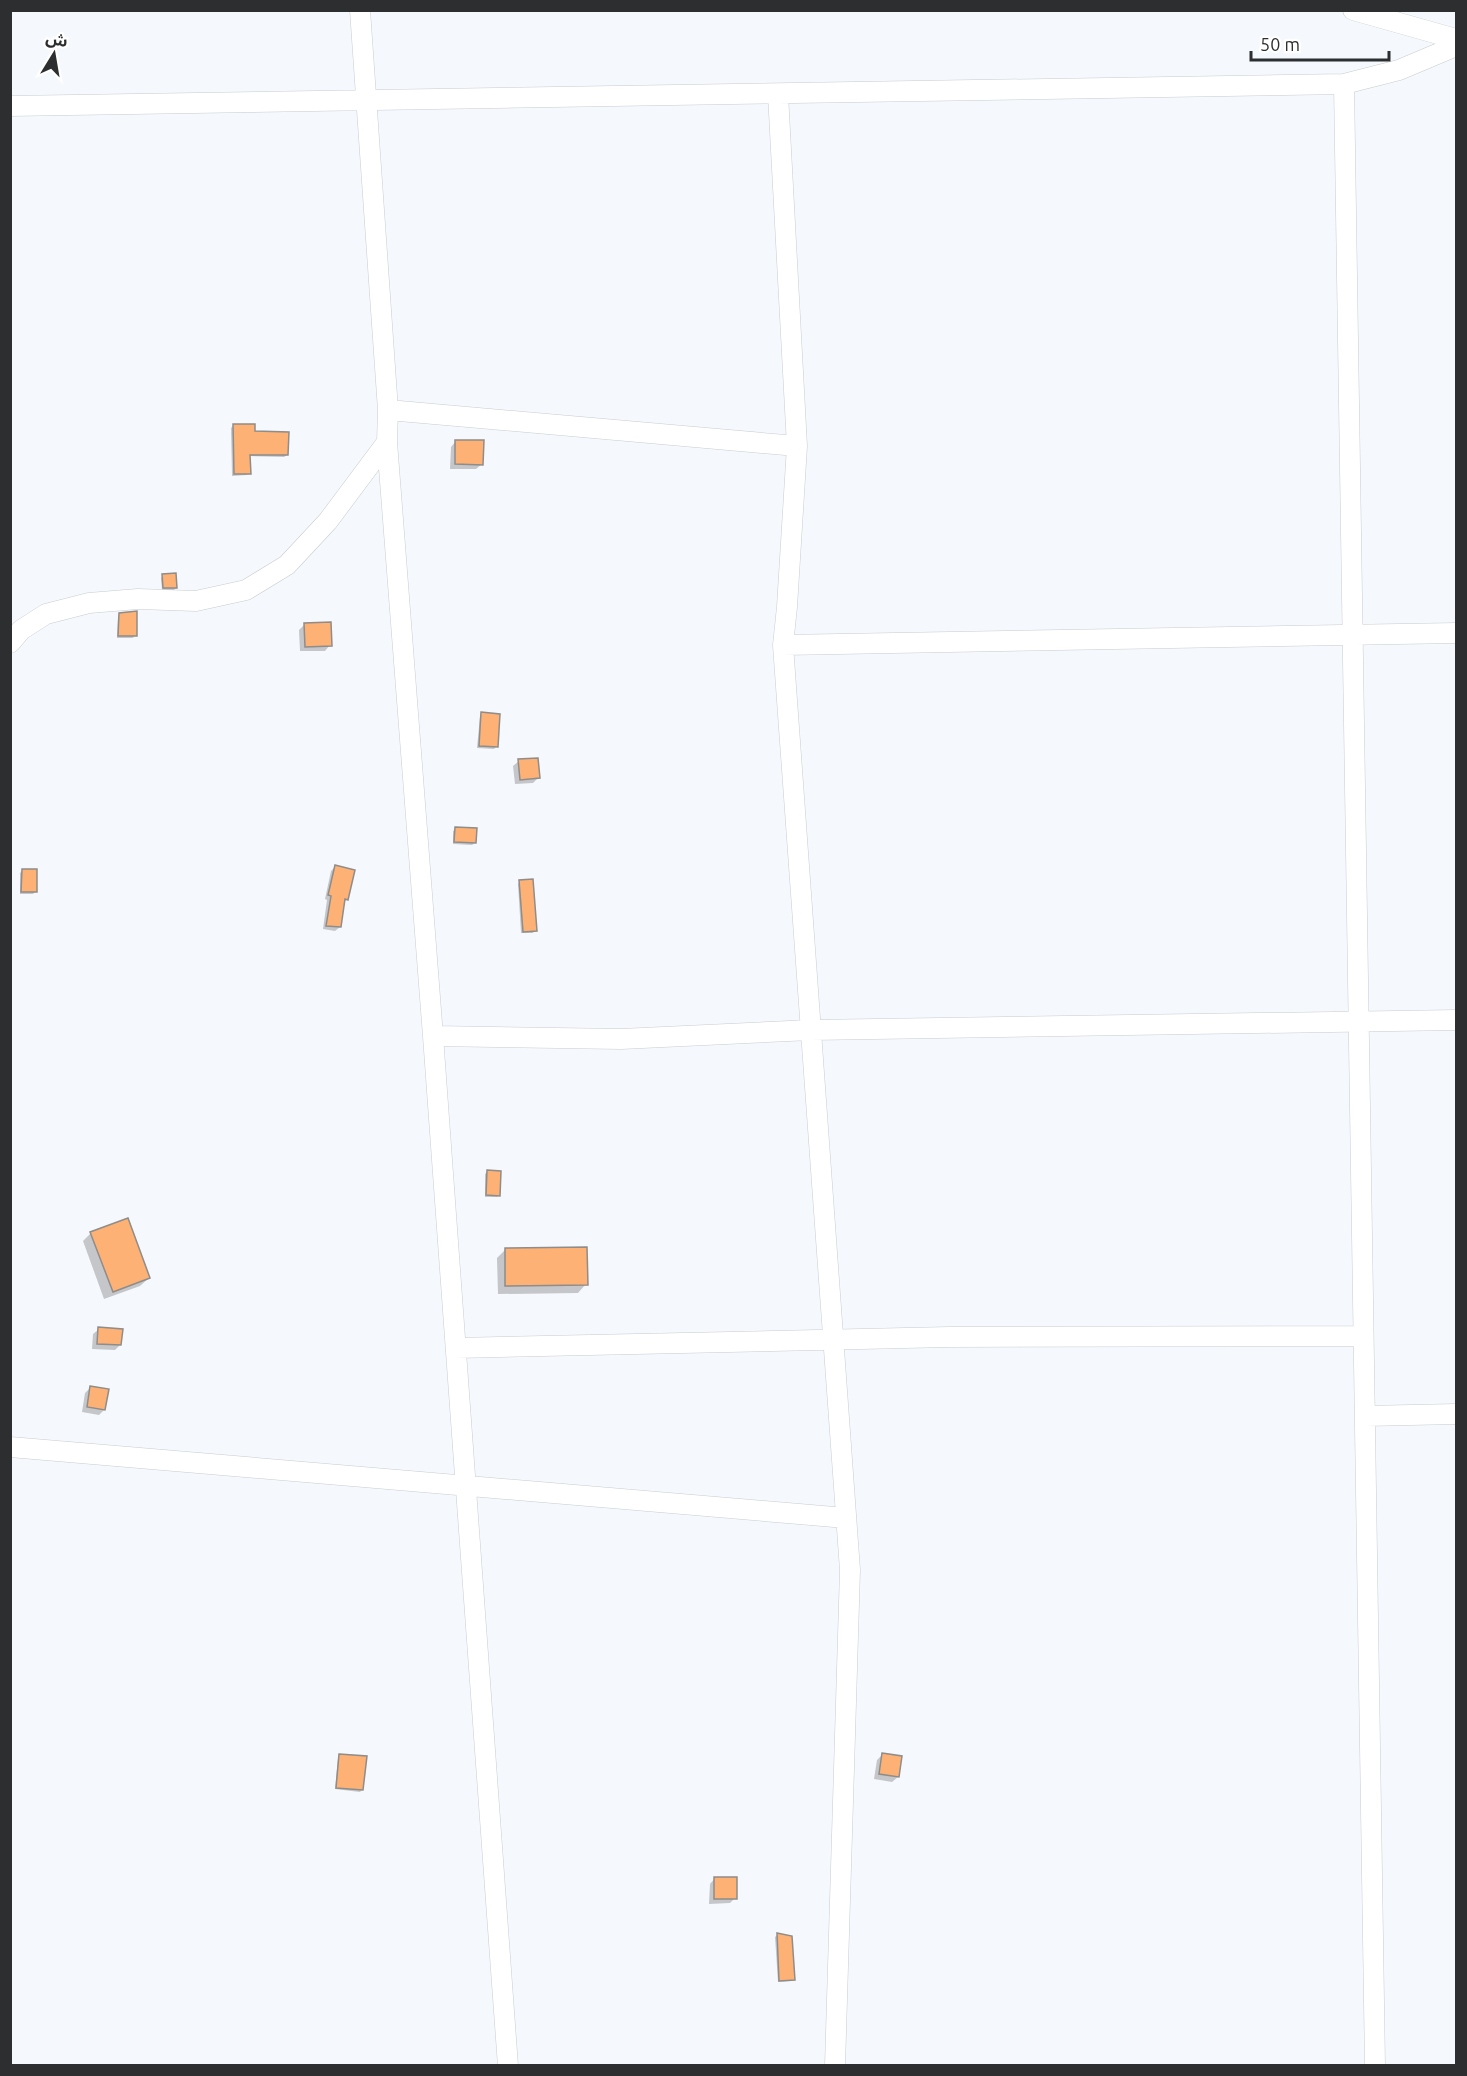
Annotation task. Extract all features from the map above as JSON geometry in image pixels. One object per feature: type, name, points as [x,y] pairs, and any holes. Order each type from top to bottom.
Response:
[{"type":"street","points":[[360,10],[388,410],[387,442],[508,2066]]},
{"type":"street","points":[[1353,10],[1456,39]]},
{"type":"street","points":[[10,106],[1344,84],[1399,70],[1456,46]]},
{"type":"street","points":[[1344,84],[1375,2066]]},
{"type":"street","points":[[778,93],[797,446],[783,645],[850,1570],[835,2066]]},
{"type":"street","points":[[388,410],[797,446]]},
{"type":"street","points":[[10,643],[21,630],[46,614],[89,603],[138,599],[196,601],[246,590],[287,565],[328,521],[387,442]]},
{"type":"street","points":[[783,645],[1456,633]]},
{"type":"street","points":[[433,1036],[621,1039],[811,1030],[1456,1020]]},
{"type":"street","points":[[456,1348],[961,1337],[1363,1336]]},
{"type":"street","points":[[1365,1416],[1456,1414]]},
{"type":"street","points":[[10,1447],[846,1518]]},
{"type":"building","points":[[233,424],[255,424],[255,431],[289,432],[288,455],[250,455],[251,474],[234,474]]},
{"type":"building","points":[[455,440],[484,440],[483,465],[455,464]]},
{"type":"building","points":[[176,573],[177,588],[163,588],[162,574]]},
{"type":"building","points":[[137,611],[137,636],[118,636],[119,613]]},
{"type":"building","points":[[331,622],[332,646],[305,647],[304,623]]},
{"type":"building","points":[[481,712],[500,714],[498,747],[479,746]]},
{"type":"building","points":[[538,758],[540,778],[520,780],[518,759]]},
{"type":"building","points":[[455,827],[477,828],[476,843],[454,842]]},
{"type":"building","points":[[335,865],[355,870],[348,900],[345,899],[341,927],[326,926],[331,896],[328,895]]},
{"type":"building","points":[[22,869],[37,869],[37,892],[21,892]]},
{"type":"building","points":[[533,879],[537,931],[523,932],[519,880]]},
{"type":"building","points":[[487,1170],[501,1171],[500,1196],[486,1195]]},
{"type":"building","points":[[128,1218],[150,1278],[113,1292],[90,1232]]},
{"type":"building","points":[[587,1247],[588,1285],[505,1286],[505,1248]]},
{"type":"building","points":[[98,1327],[123,1329],[121,1345],[97,1344]]},
{"type":"building","points":[[90,1386],[109,1389],[105,1410],[87,1407]]},
{"type":"building","points":[[882,1753],[902,1756],[899,1777],[879,1774]]},
{"type":"building","points":[[339,1754],[367,1756],[363,1790],[336,1788]]},
{"type":"building","points":[[714,1877],[737,1877],[737,1899],[714,1899]]},
{"type":"building","points":[[777,1933],[792,1936],[795,1980],[779,1981]]}]
